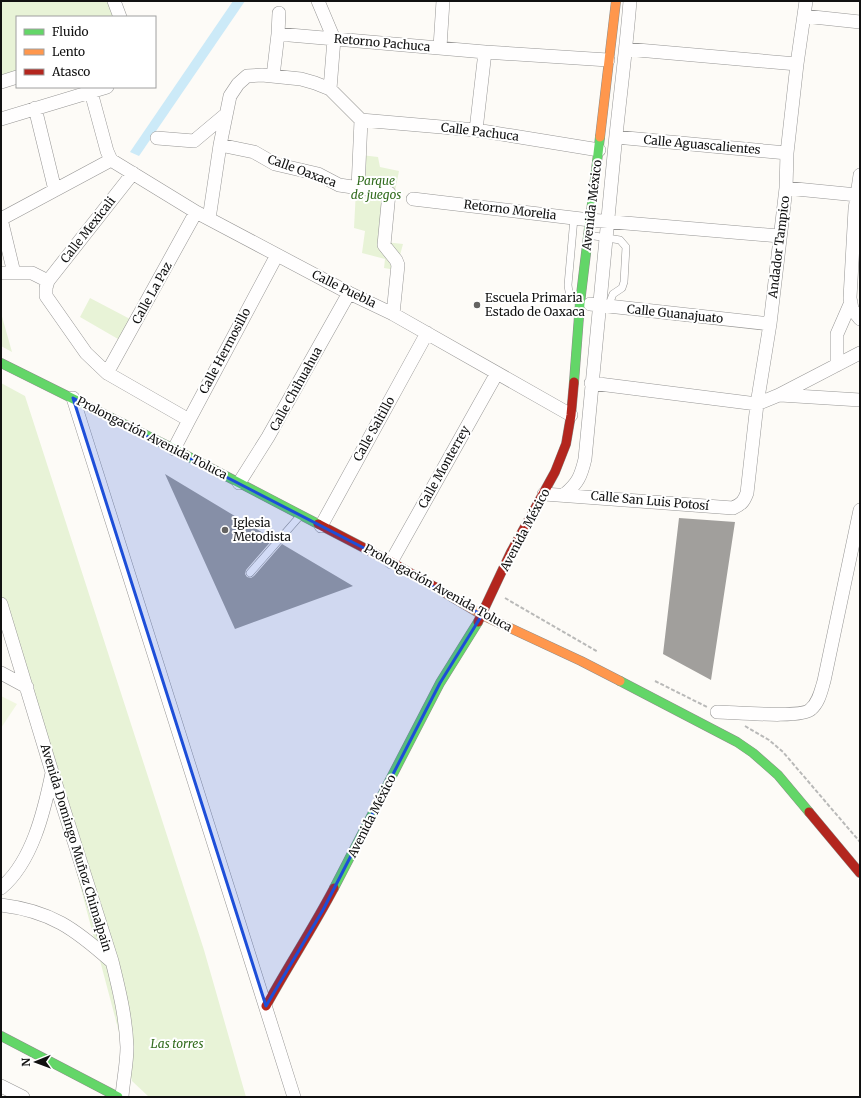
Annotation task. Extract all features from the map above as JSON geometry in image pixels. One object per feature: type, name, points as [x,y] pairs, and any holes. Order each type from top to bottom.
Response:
[{"type":"street","points":[[114,1],[120,16]]},
{"type":"street","points":[[318,1],[334,39],[330,89]]},
{"type":"street","points":[[440,48],[443,1]]},
{"type":"street","name":"Avenida México","points":[[266,1006],[323,910],[440,683],[482,615],[511,552],[555,472],[566,444],[571,415],[580,303],[616,1]]},
{"type":"street","name":"Avenida México","points":[[565,494],[577,482],[583,465],[591,383],[603,306],[606,237],[630,1]]},
{"type":"street","name":"Andador Tampico","points":[[747,493],[757,404],[770,324],[779,236],[786,188],[787,153],[806,1]]},
{"type":"street","points":[[273,76],[279,13]]},
{"type":"street","points":[[804,16],[860,22]]},
{"type":"street","name":"Retorno Pachuca","points":[[278,34],[485,52],[608,60]]},
{"type":"street","points":[[626,50],[797,64]]},
{"type":"street","points":[[476,130],[485,52]]},
{"type":"street","points":[[209,218],[225,115],[230,96],[238,84],[248,76],[262,74],[301,79],[330,89],[361,120],[358,188]]},
{"type":"street","points":[[1,82],[16,77]]},
{"type":"street","points":[[1,119],[104,88]]},
{"type":"street","points":[[91,92],[107,151],[122,166],[55,190],[1,219],[7,273],[42,280],[46,296],[86,353],[107,373],[188,420]]},
{"type":"street","points":[[35,108],[55,190]]},
{"type":"street","points":[[157,138],[194,140],[225,115]]},
{"type":"street","name":"Calle Pachuca","points":[[361,120],[476,130],[599,150]]},
{"type":"street","name":"Calle Aguascalientes","points":[[616,137],[787,153]]},
{"type":"street","name":"Calle Oaxaca","points":[[220,145],[254,152],[275,164],[318,174],[339,185],[387,192],[390,196],[384,245],[396,260],[398,270],[393,314]]},
{"type":"street","name":"Calle Puebla","points":[[122,166],[196,212],[349,293],[393,314],[571,415]]},
{"type":"street","name":"Calle Mexicali","points":[[42,280],[122,166]]},
{"type":"street","points":[[860,175],[857,195],[858,209],[851,263],[850,302],[852,309],[860,319]]},
{"type":"street","points":[[786,188],[857,195]]},
{"type":"street","name":"Retorno Morelia","points":[[413,199],[590,220],[608,220]]},
{"type":"street","name":"Calle La Paz","points":[[107,373],[196,212]]},
{"type":"street","points":[[608,220],[779,236]]},
{"type":"street","name":"Calle Hermosillo","points":[[174,449],[188,420],[277,255]]},
{"type":"street","name":"Calle Chihuahua","points":[[239,483],[268,438],[349,293]]},
{"type":"street","points":[[837,365],[837,334],[850,302]]},
{"type":"street","name":"Calle Guanajuato","points":[[580,303],[770,324]]},
{"type":"street","name":"Calle Saltillo","points":[[321,526],[427,333]]},
{"type":"street","points":[[591,383],[757,404],[779,395],[860,353]]},
{"type":"street","name":"Prolongación Avenida Toluca","points":[[1,362],[37,382],[73,398],[174,449],[391,562],[482,615],[581,661],[737,742],[753,753],[778,775],[860,873]]},
{"type":"street","name":"Calle Monterrey","points":[[391,562],[497,373]]},
{"type":"street","points":[[779,395],[860,400]]},
{"type":"street","points":[[73,398],[294,1097]]},
{"type":"street","name":"Calle San Luis Potosí","points":[[544,494],[565,494],[733,508],[744,501],[747,493]]},
{"type":"street","points":[[717,712],[800,714],[810,710],[818,700],[824,681],[860,510]]},
{"type":"street","name":"Avenida Domingo Muñoz Chimalpain","points":[[1,604],[112,961],[119,990],[127,1048],[122,1097]]},
{"type":"street","points":[[1,673],[27,687]]},
{"type":"street","points":[[1,888],[18,869],[38,830],[44,811],[52,772]]},
{"type":"street","points":[[1,905],[31,910],[53,918],[77,932],[112,961]]},
{"type":"street","points":[[1,1036],[118,1097]]},
{"type":"street","points":[[1,1086],[23,1097]]},
{"type":"lane","points":[[574,218],[568,285],[572,299],[580,303]]},
{"type":"lane","points":[[588,235],[620,240],[626,247],[624,282],[622,288],[613,294],[603,306]]},
{"type":"lane","points":[[250,573],[301,515]]},
{"type":"path","name":"Prolongación Avenida Toluca","points":[[493,592],[602,654]]},
{"type":"path","points":[[650,679],[717,712]]},
{"type":"highlighted area","points":[[73,398],[391,562],[482,615],[440,683],[323,910],[266,1006]]},
{"type":"green space","points":[[1,1],[109,1],[114,16],[16,16],[16,72],[1,77]]},
{"type":"green space","name":"Parque de juegos","points":[[361,155],[378,157],[380,167],[399,171],[385,242],[403,244],[396,270],[384,268],[385,259],[362,253],[365,231],[354,228],[356,190]]},
{"type":"green space","points":[[90,298],[130,319],[118,339],[80,317]]},
{"type":"green space","points":[[1,313],[12,352],[1,346]]},
{"type":"green space","name":"Las torres","points":[[1,383],[25,396],[204,950],[246,1097],[149,1097],[132,1081],[30,697],[1,601]]},
{"type":"green space","points":[[1,696],[17,704],[1,728]]},
{"type":"water","points":[[233,1],[245,1],[139,156],[130,152]]},
{"type":"building","name":"Iglesia Metodista","points":[[165,474],[273,539],[246,570],[245,574],[247,577],[251,578],[254,576],[282,544],[353,586],[235,629]]},
{"type":"building","points":[[679,518],[735,522],[711,680],[663,654]]},
{"type":"traffic: fast","points":[[574,382],[580,303],[600,137]]},
{"type":"traffic: fast","points":[[1,363],[174,449],[318,524]]},
{"type":"traffic: fast","points":[[334,888],[440,683],[478,622]]},
{"type":"traffic: fast","points":[[620,681],[737,742],[753,753],[778,775],[809,812]]},
{"type":"traffic: fast","points":[[1,1036],[118,1097]]},
{"type":"traffic: slow","points":[[600,137],[616,1]]},
{"type":"traffic: slow","points":[[435,587],[482,615],[581,661],[620,681]]},
{"type":"traffic: jam","points":[[478,622],[511,552],[555,472],[566,444],[571,415],[574,382]]},
{"type":"traffic: jam","points":[[318,524],[435,587]]},
{"type":"traffic: jam","points":[[809,812],[860,873]]},
{"type":"traffic: jam","points":[[266,1006],[334,888]]},
{"type":"place","name":"Escuela Primaria Estado de Oaxaca","points":[[477,305]]},
{"type":"place","name":"Iglesia Metodista","points":[[225,530]]}]
